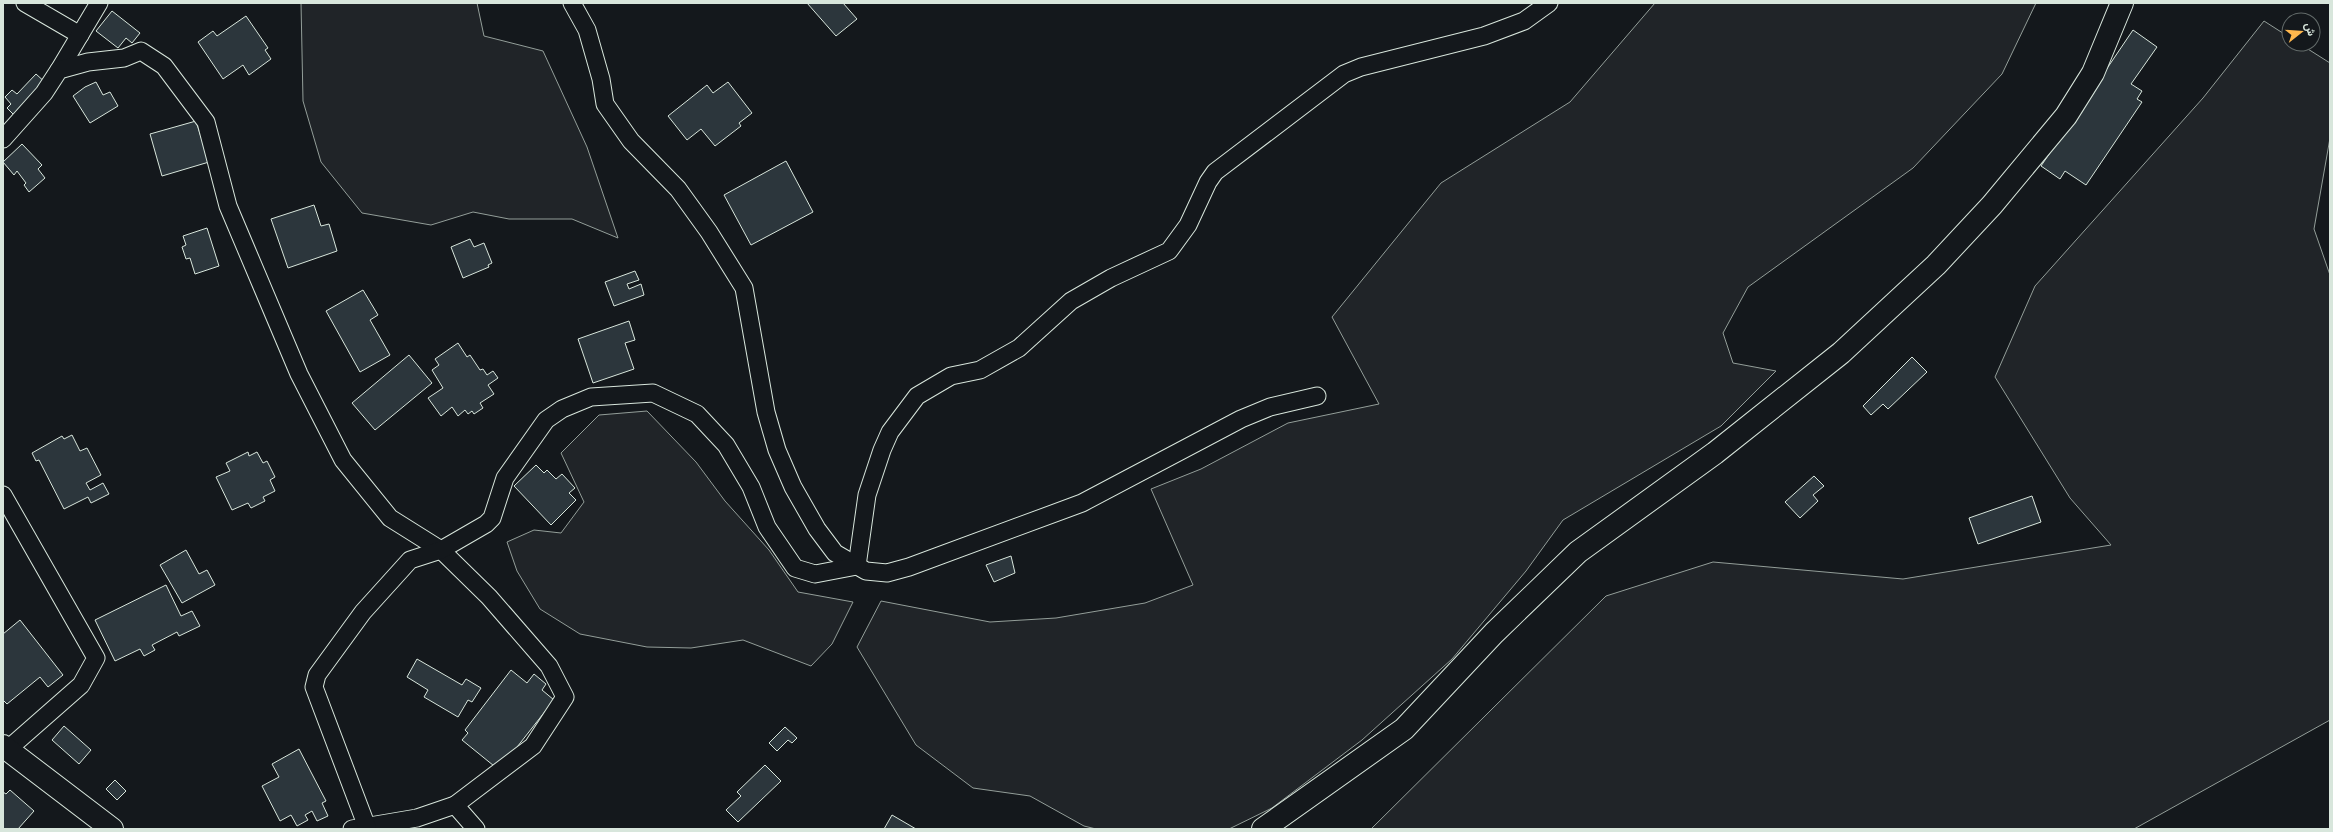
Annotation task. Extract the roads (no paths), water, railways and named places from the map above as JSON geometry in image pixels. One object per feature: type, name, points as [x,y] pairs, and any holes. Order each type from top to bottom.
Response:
[{"type":"main road","points":[[1263,829],[1404,730],[1494,633],[1578,552],[1715,453],[1841,354],[1936,265],[1992,205],[2066,116],[2093,73],[2122,3]]},
{"type":"main road","points":[[5,748],[112,829]]},
{"type":"street","points":[[25,3],[80,35]]},
{"type":"street","points":[[3,139],[44,92],[99,3]]},
{"type":"street","points":[[572,3],[587,30],[605,104],[631,141],[678,189],[709,232],[744,288],[766,412],[777,450],[793,487],[817,529],[835,553],[866,572],[887,573],[916,565],[1082,503],[1241,420],[1270,407],[1317,396]]},
{"type":"street","points":[[857,566],[867,495],[882,450],[890,432],[917,396],[952,376],[980,370],[1019,348],[1071,301],[1111,278],[1169,251],[1188,225],[1208,182],[1215,172],[1344,74],[1360,67],[1484,36],[1524,21],[1549,3]]},
{"type":"street","points":[[59,70],[88,62],[124,58],[141,51],[164,66],[206,122],[228,206],[299,374],[343,460],[390,518],[441,550],[489,597],[549,666],[565,696],[533,746],[455,805],[417,818],[360,828],[314,687],[317,675],[363,612],[410,560],[441,550],[486,524],[492,518],[505,478],[546,420],[562,409],[592,397],[653,393],[697,414],[726,445],[751,487],[767,528],[795,568],[815,574],[857,566]]},
{"type":"street","points":[[3,495],[96,658],[81,685],[5,748]]},
{"type":"street","points":[[455,805],[476,829]]}]
